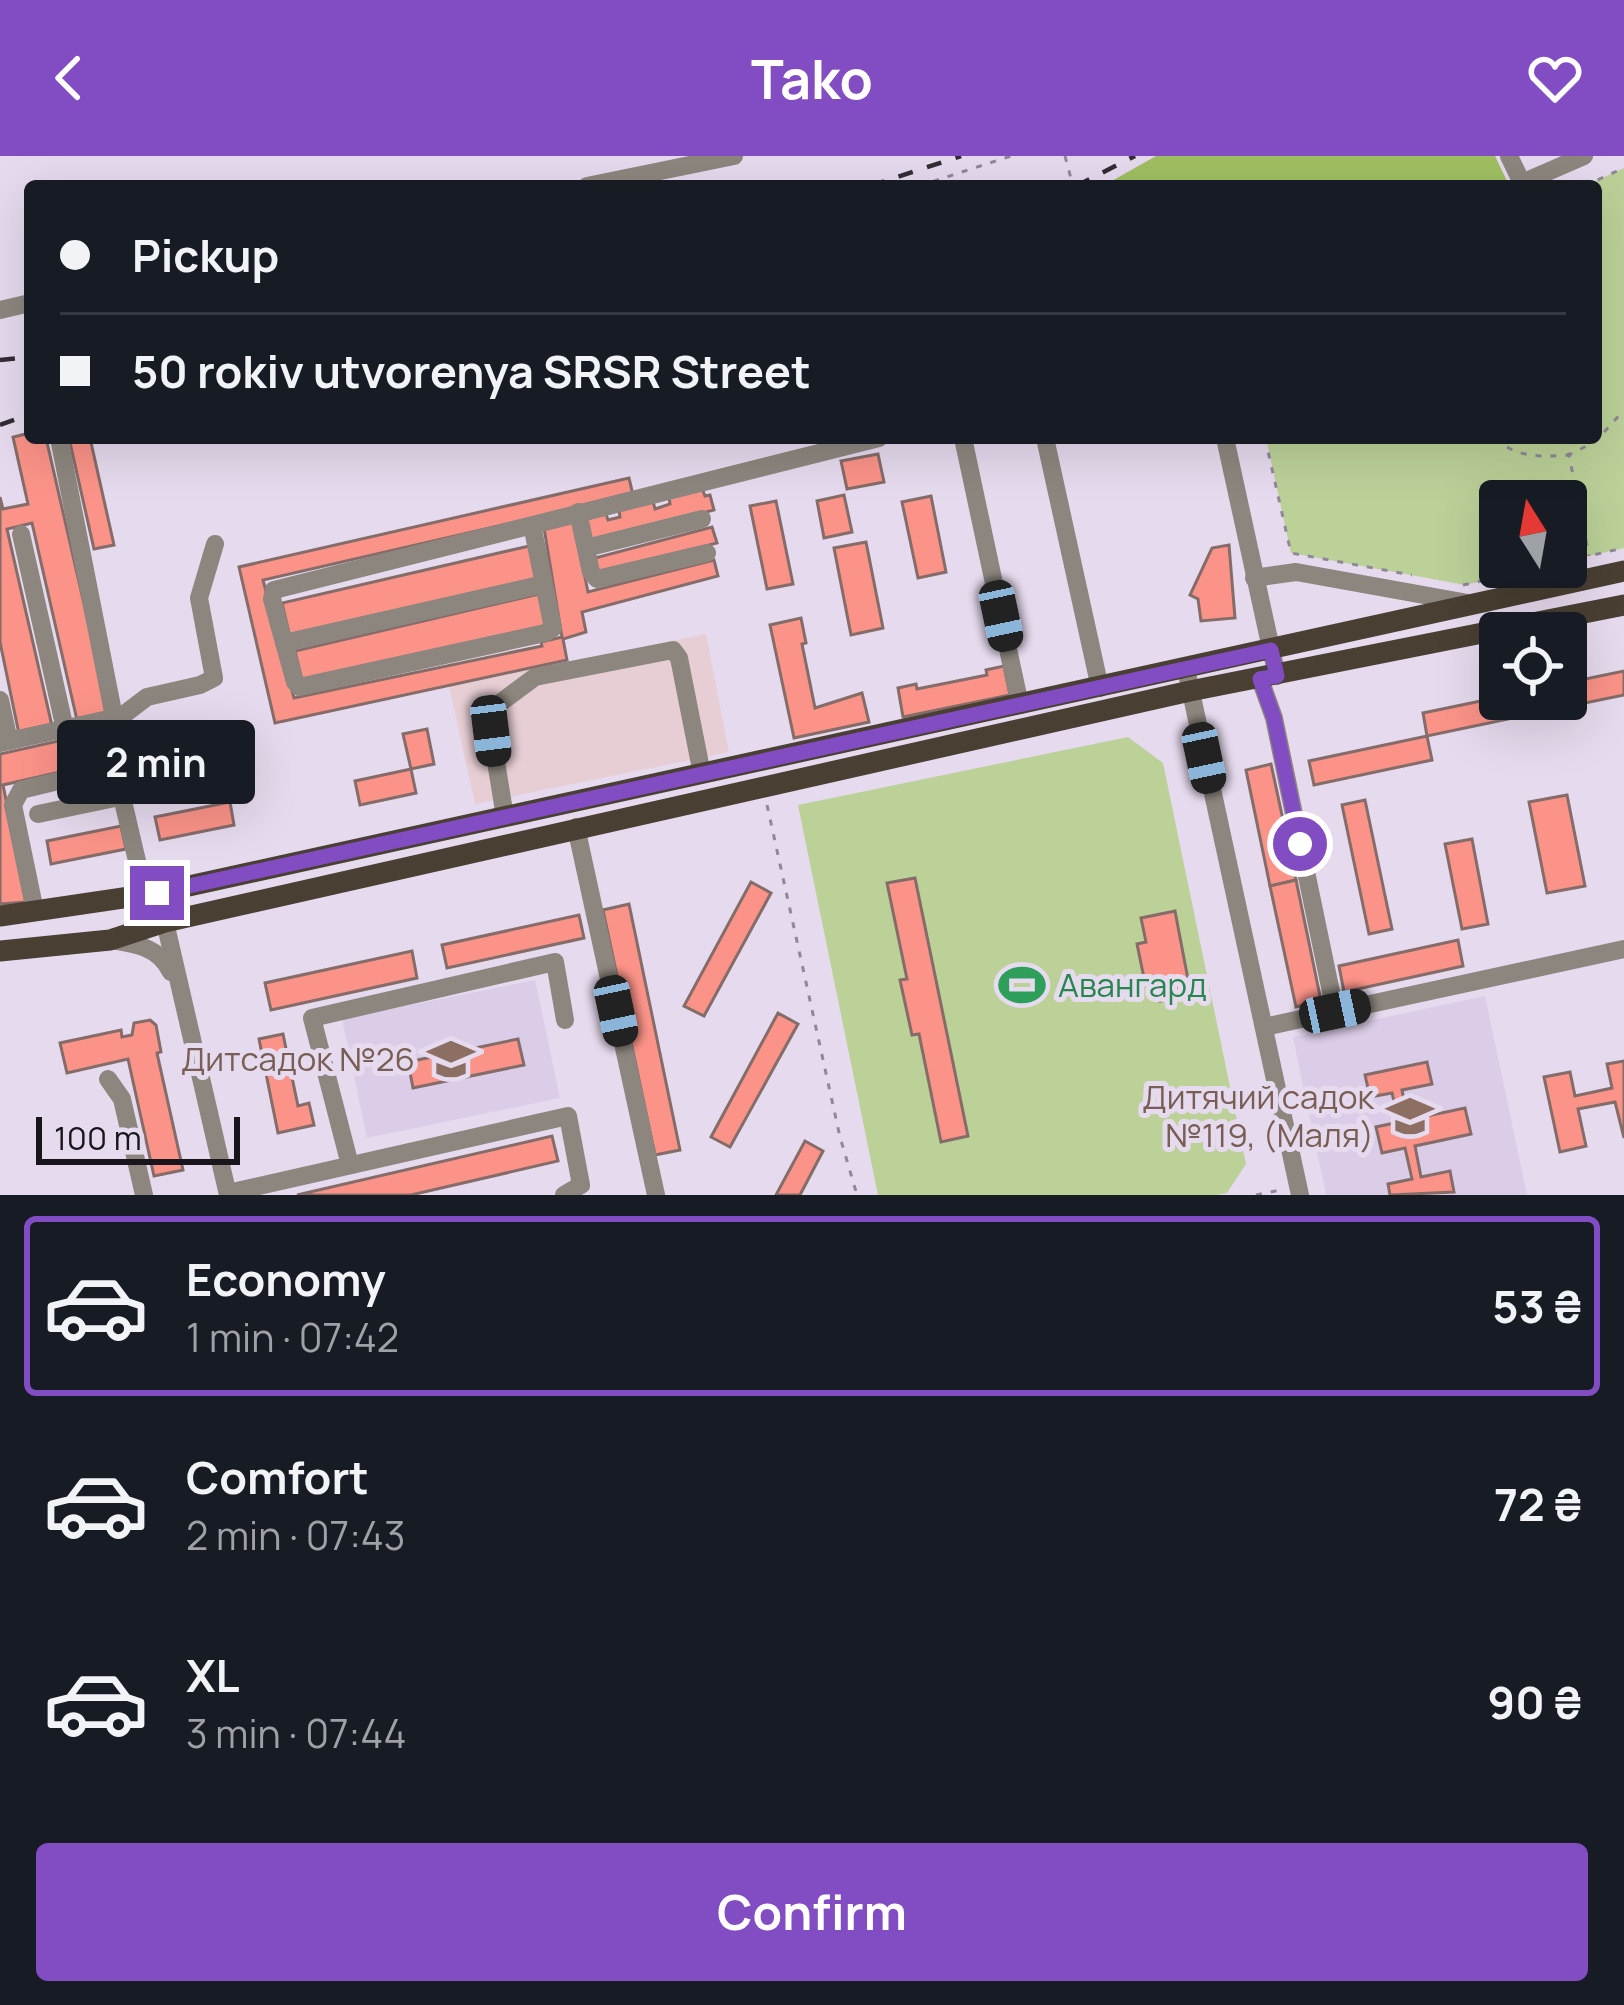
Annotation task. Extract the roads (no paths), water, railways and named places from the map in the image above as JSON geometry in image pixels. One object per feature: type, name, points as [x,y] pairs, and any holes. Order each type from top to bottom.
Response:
[{"type":"main road","points":[[0,951],[110,940],[165,922],[764,787],[1188,680],[1271,650],[1466,594],[1624,572]]},
{"type":"main road","points":[[0,916],[151,894],[1100,688],[1269,678],[1624,604]]},
{"type":"main road","points":[[151,894],[165,922]]},
{"type":"street","points":[[616,180],[734,156]]},
{"type":"street","points":[[1527,180],[1584,156]]},
{"type":"street","points":[[60,444],[118,717],[133,763],[131,795],[151,894]]},
{"type":"street","points":[[532,525],[553,628],[545,634],[298,687],[272,599],[274,590],[578,512],[855,444]]},
{"type":"street","points":[[964,444],[1020,705]]},
{"type":"street","points":[[1046,444],[1100,688]]},
{"type":"street","points":[[1226,444],[1271,650],[1274,718],[1335,1011]]},
{"type":"street","points":[[578,512],[591,572],[597,579],[707,553]]},
{"type":"street","points":[[586,548],[702,519]]},
{"type":"street","points":[[21,533],[65,729]]},
{"type":"street","points":[[0,700],[5,742],[118,717],[146,697],[200,686],[214,678],[199,598],[215,544]]},
{"type":"street","points":[[1254,578],[1296,572],[1466,594]]},
{"type":"street","points":[[284,643],[544,584]]},
{"type":"street","points":[[505,817],[491,731],[493,714],[496,706],[535,676],[674,650],[702,774]]},
{"type":"street","points":[[1188,680],[1299,1190]]},
{"type":"street","points":[[35,910],[14,805],[21,790],[133,763]]},
{"type":"street","points":[[38,814],[230,774]]},
{"type":"street","points":[[576,827],[656,1195]]},
{"type":"street","points":[[165,922],[228,1194],[266,1190],[350,1165],[568,1116],[581,1185],[564,1195]]},
{"type":"street","points":[[110,940],[152,950],[166,961],[180,992]]},
{"type":"street","points":[[1264,1028],[1624,949]]},
{"type":"street","points":[[350,1165],[312,1018],[556,962],[566,1020]]},
{"type":"street","points":[[108,1079],[122,1100],[144,1195]]},
{"type":"railway","points":[[888,180],[961,156]]},
{"type":"railway","points":[[1088,180],[1135,156]]},
{"type":"railway","points":[[0,360],[24,358]]},
{"type":"railway","points":[[0,425],[24,416]]},
{"type":"place","name":"Авангард","points":[[1022,985]]},
{"type":"place","name":"Дитсадок №26","points":[[451,1059]]},
{"type":"place","name":"Дитячий садок №119, (Маля)","points":[[1410,1116]]}]
